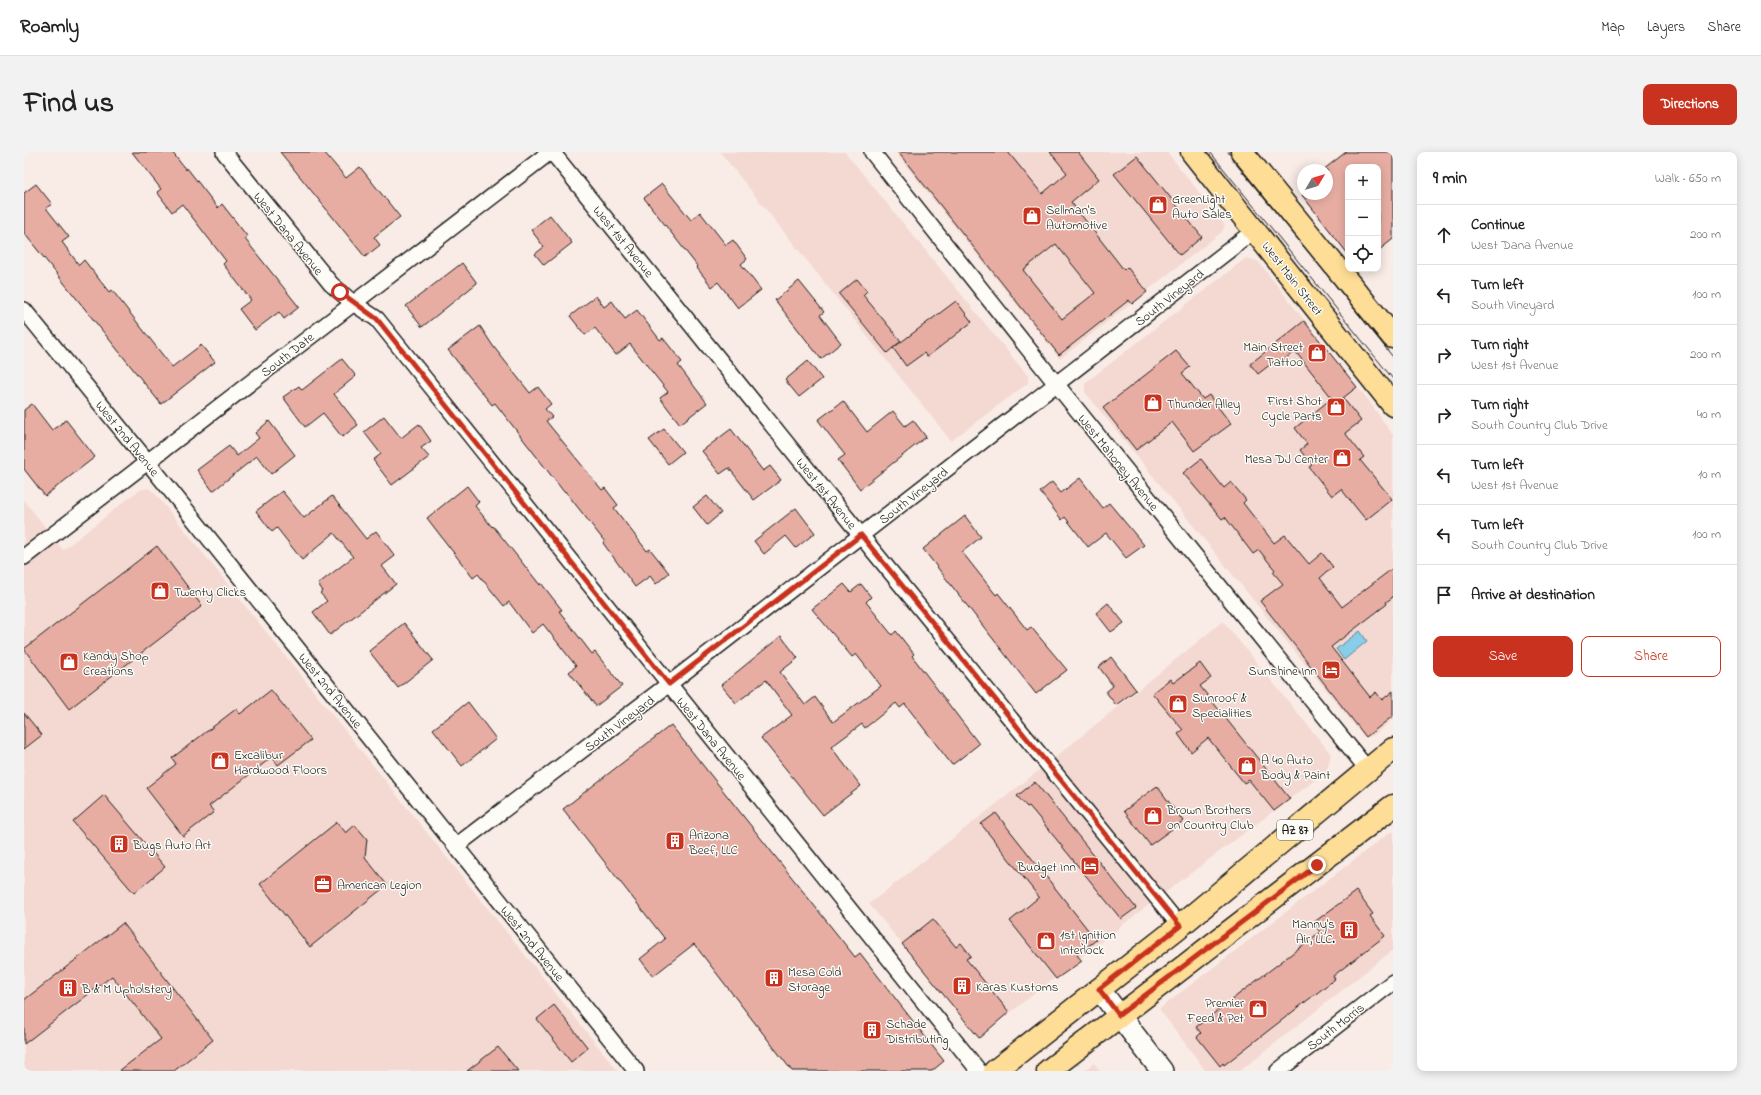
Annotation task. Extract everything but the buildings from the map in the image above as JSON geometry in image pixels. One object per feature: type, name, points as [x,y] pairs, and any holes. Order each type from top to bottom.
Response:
[{"type":"main road","name":"West Main Street","points":[[1192,152],[1393,405]]},
{"type":"main road","points":[[1242,152],[1393,337]]},
{"type":"main road","name":"AZ 87","points":[[994,1071],[1180,926],[1393,749]]},
{"type":"main road","points":[[1048,1071],[1393,806]]},
{"type":"street","name":"West Dana Avenue","points":[[224,152],[331,284],[353,303],[377,319],[979,1071]]},
{"type":"street","name":"South Date","points":[[24,557],[551,152]]},
{"type":"street","name":"West 1st Avenue","points":[[551,152],[1180,926]]},
{"type":"street","name":"West Mahoney Avenue","points":[[872,152],[1057,385],[1368,770]]},
{"type":"street","name":"South Vineyard","points":[[456,846],[1057,385],[1255,230]]},
{"type":"street","name":"West 2nd Avenue","points":[[24,310],[147,461],[636,1071]]},
{"type":"street","name":"South Morris","points":[[1278,1071],[1393,982]]},
{"type":"street","points":[[1099,989],[1162,1071]]},
{"type":"shaded area","points":[[720,152],[845,152],[1028,376],[1028,383],[951,441]]},
{"type":"shaded area","points":[[895,152],[1167,152],[1225,225],[1222,232],[1060,359]]},
{"type":"shaded area","points":[[1246,258],[1258,261],[1366,397],[1393,435],[1393,719],[1373,736],[1364,737],[1085,392],[1085,383]]},
{"type":"shaded area","points":[[148,488],[154,492],[618,1071],[24,1071],[24,500],[63,550],[130,497],[140,490]]},
{"type":"shaded area","points":[[1223,621],[1331,754],[1327,771],[1138,913],[979,1037],[869,904],[1047,764]]},
{"type":"shaded area","points":[[1393,830],[1393,950],[1240,1071],[1206,1071],[1159,1009]]},
{"type":"shaded area","points":[[1094,1063],[1100,1071],[1084,1071]]},
{"type":"water","points":[[1360,631],[1367,641],[1344,660],[1336,649]]},
{"type":"tram line","points":[[1210,152],[1393,379]]},
{"type":"tram line","points":[[1228,152],[1393,357]]},
{"type":"place","name":"GreenLight Auto Sales","points":[[1158,205]]},
{"type":"place","name":"Sellman's Automotive","points":[[1032,216]]},
{"type":"place","name":"Main Street Tattoo","points":[[1317,353]]},
{"type":"place","name":"Thunder Alley","points":[[1153,403]]},
{"type":"place","name":"First Shot Cycle Parts","points":[[1336,407]]},
{"type":"place","name":"Mesa DJ Center","points":[[1342,458]]},
{"type":"place","name":"Twenty Clicks","points":[[160,591]]},
{"type":"place","name":"Kandy Shop Creations","points":[[69,662]]},
{"type":"place","name":"Sunshine Inn","points":[[1331,670]]},
{"type":"place","name":"Sunroof & Specialities","points":[[1178,704]]},
{"type":"place","name":"Excalibur Hardwood Floors","points":[[220,761]]},
{"type":"place","name":"A 40 Auto Body & Paint","points":[[1247,766]]},
{"type":"place","name":"Brown Brothers on Country Club","points":[[1153,816]]},
{"type":"place","name":"Arizona Beef, LLC","points":[[675,841]]},
{"type":"place","name":"Bugs Auto Art","points":[[119,844]]},
{"type":"place","name":"Budget Inn","points":[[1090,866]]},
{"type":"place","name":"American Legion","points":[[323,884]]},
{"type":"place","name":"Manny's Air, LLC.","points":[[1349,930]]},
{"type":"place","name":"1st Ignition Interlock","points":[[1046,941]]},
{"type":"place","name":"Mesa Cold Storage","points":[[774,978]]},
{"type":"place","name":"Karas Kustoms","points":[[962,986]]},
{"type":"place","name":"B & M Upholstery","points":[[68,988]]},
{"type":"place","name":"Premier Feed & Pet","points":[[1258,1009]]},
{"type":"place","name":"Schade Distributing","points":[[872,1030]]},
{"type":"route","points":[[340,292],[353,303],[377,319],[669,684],[861,535],[1180,926],[1099,989],[1119,1015],[1317,865]]}]
